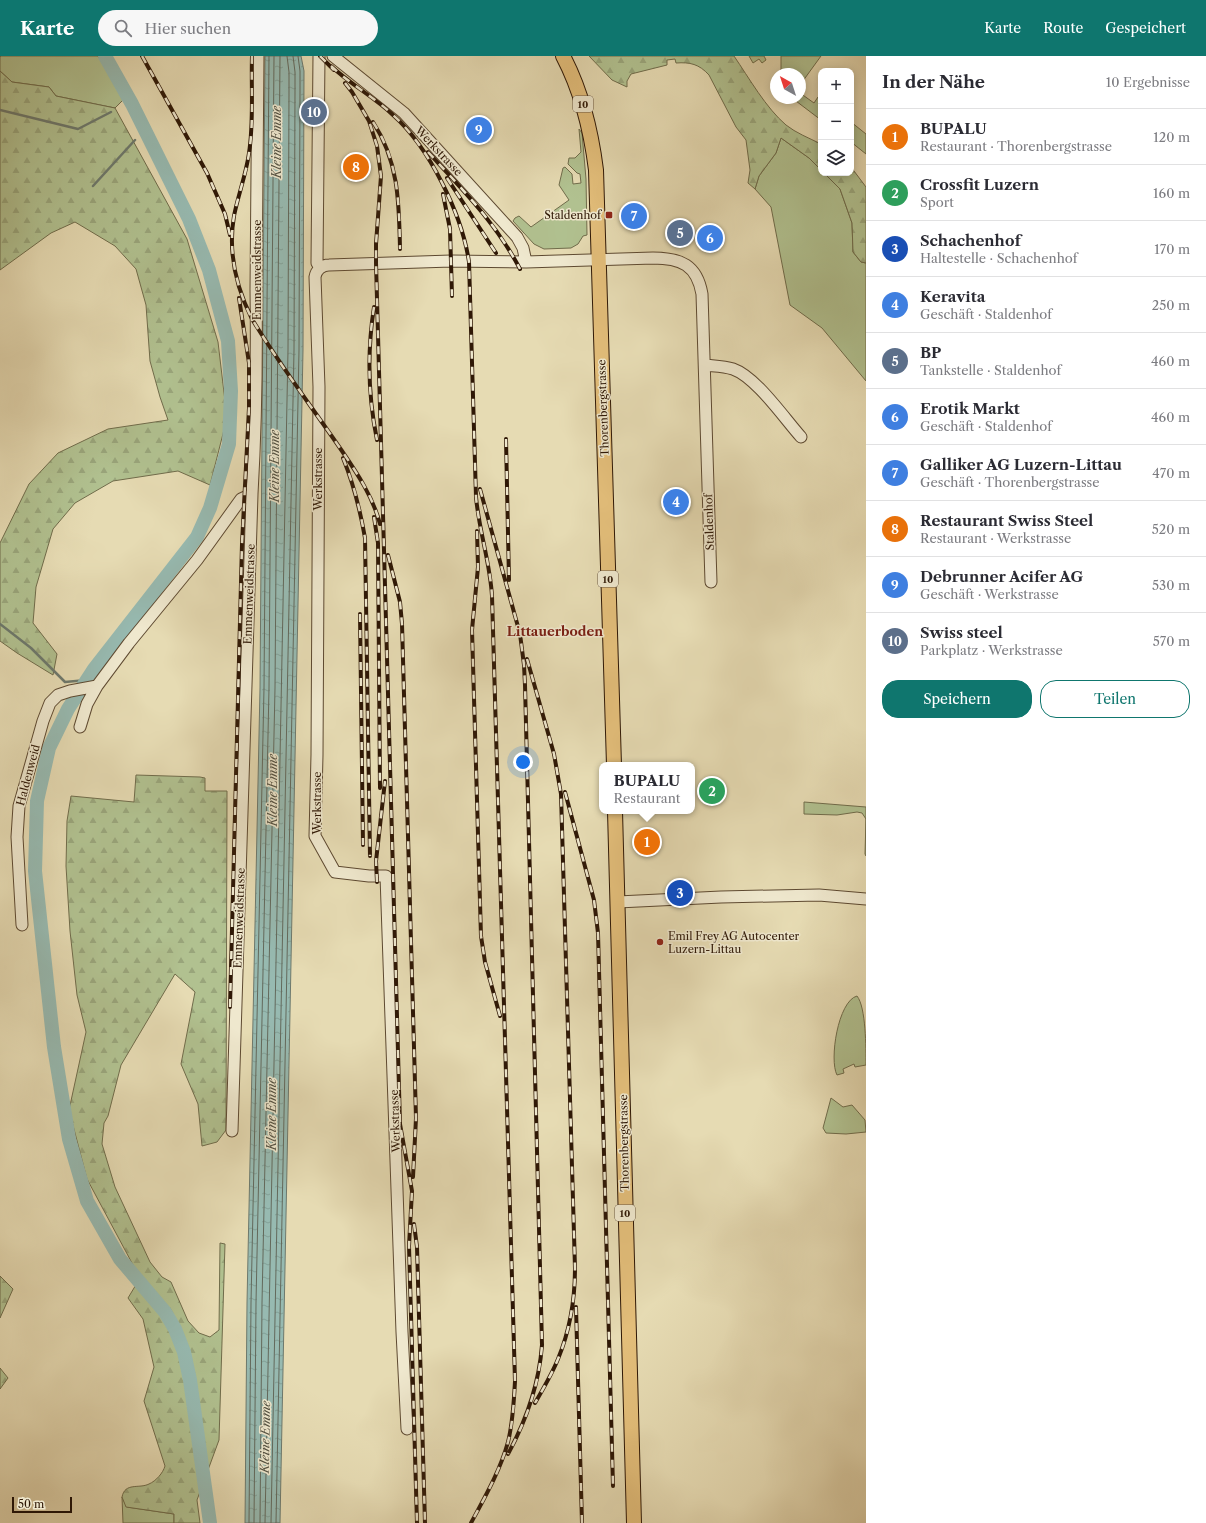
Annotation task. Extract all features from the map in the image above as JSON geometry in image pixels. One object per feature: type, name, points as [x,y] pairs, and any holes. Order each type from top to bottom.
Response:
[{"type":"main road","name":"Thorenbergstrasse","points":[[564,56],[585,109],[594,155],[597,194],[614,762]]},
{"type":"main road","name":"Thorenbergstrasse","points":[[615,814],[634,1523]]},
{"type":"street","name":"Emmenweidstrasse","points":[[232,1131],[255,433],[258,56]]},
{"type":"street","name":"Werkstrasse","points":[[319,56],[317,263],[320,268],[315,277],[319,387],[315,836],[335,872],[369,876],[386,876],[402,1332],[407,1429]]},
{"type":"street","name":"Werkstrasse","points":[[333,56],[404,112],[517,237],[523,248],[526,262]]},
{"type":"street","name":"Staldenhof","points":[[598,260],[668,258],[681,261],[691,269],[698,280],[702,294],[711,582]]},
{"type":"street","points":[[320,268],[329,265],[368,263],[598,260]]},
{"type":"street","points":[[705,365],[732,369],[748,378],[801,437]]},
{"type":"street","points":[[80,727],[94,687],[197,560],[241,499],[252,494]]},
{"type":"street","name":"Haldenweid","points":[[22,925],[17,837],[19,806],[43,721],[50,703],[58,695],[70,691],[94,687]]},
{"type":"street","points":[[618,902],[720,897],[819,896],[866,899]]},
{"type":"green space","points":[[1,56],[98,56],[124,99],[115,108],[56,96],[49,87],[12,82],[0,71]]},
{"type":"green space","points":[[589,56],[734,56],[758,92],[779,118],[786,125],[818,142],[818,167],[809,158],[781,138],[776,153],[759,176],[755,189],[748,183],[750,170],[746,140],[736,127],[709,75],[702,68],[694,64],[676,63],[675,59],[667,60],[667,65],[631,74],[627,81],[627,87],[612,80]]},
{"type":"green space","points":[[749,56],[764,56],[766,60],[762,63],[759,59],[753,63]]},
{"type":"green space","points":[[781,56],[821,56],[806,77],[806,68],[781,68]]},
{"type":"green space","points":[[0,71],[12,82],[49,87],[56,96],[115,108],[187,239],[218,342],[227,418],[210,485],[178,471],[113,481],[75,503],[53,529],[36,587],[33,623],[57,654],[53,675],[0,641],[0,543],[29,484],[58,453],[108,429],[168,420],[150,361],[146,305],[136,269],[115,246],[75,222],[51,233],[0,270]]},
{"type":"green space","points":[[806,97],[814,103],[818,97],[818,118],[800,104],[806,104]]},
{"type":"green space","points":[[854,124],[866,134],[866,154],[854,144]]},
{"type":"green space","points":[[579,129],[582,133],[586,179],[587,235],[583,236],[578,244],[571,248],[544,249],[534,244],[513,221],[519,216],[531,227],[569,200],[559,185],[563,168],[565,167],[572,174],[573,184],[581,183],[580,174],[568,164],[569,158],[575,158],[581,152]]},
{"type":"green space","points":[[781,138],[809,158],[818,167],[818,176],[827,176],[840,189],[852,223],[853,252],[861,262],[866,263],[866,381],[822,328],[790,305],[771,207],[755,189],[759,176],[776,153]]},
{"type":"green space","points":[[854,171],[866,187],[866,263],[861,262],[853,252],[852,223],[840,189],[827,176],[854,176]]},
{"type":"green space","points":[[136,775],[200,777],[205,778],[205,791],[227,791],[226,1130],[217,1142],[202,1146],[198,1104],[181,1064],[195,992],[175,974],[121,1065],[108,1116],[104,1123],[102,1144],[115,1187],[150,1262],[162,1277],[171,1282],[188,1321],[199,1333],[210,1337],[219,1330],[220,1243],[225,1244],[219,1440],[197,1500],[200,1523],[174,1523],[174,1514],[126,1507],[122,1497],[126,1489],[149,1484],[157,1479],[165,1466],[144,1401],[154,1367],[143,1319],[128,1298],[140,1278],[87,1179],[69,1110],[86,1032],[77,995],[70,931],[66,866],[67,821],[71,796],[134,802]]},
{"type":"green space","points":[[804,802],[866,807],[866,819],[862,813],[857,812],[837,815],[804,814]]},
{"type":"green space","points":[[866,819],[866,856],[865,854]]},
{"type":"green space","points":[[857,996],[860,1001],[864,1018],[866,1065],[855,1067],[854,1064],[843,1069],[844,1073],[837,1075],[834,1057],[840,1019],[850,1000]]},
{"type":"green space","points":[[831,1098],[843,1107],[852,1105],[865,1120],[866,1132],[846,1134],[826,1133],[823,1128]]},
{"type":"green space","points":[[0,1276],[13,1289],[0,1318]]},
{"type":"green space","points":[[0,1368],[8,1378],[0,1389]]},
{"type":"green space","points":[[122,1497],[127,1507],[174,1514],[174,1523],[123,1523]]},
{"type":"water","name":"Kleine Emme","points":[[265,56],[301,56],[304,71],[303,350],[280,1523],[245,1523],[247,1303],[260,688]]},
{"type":"waterway","points":[[105,56],[132,104],[189,219],[209,270],[228,341],[231,391],[229,444],[210,508],[197,537],[94,669],[68,709],[49,748],[37,801],[35,871],[54,1047],[69,1139],[87,1201],[120,1259],[165,1312],[175,1329],[184,1352],[190,1380],[210,1523]]},
{"type":"waterway","points":[[0,110],[78,129],[111,112]]},
{"type":"waterway","points":[[93,186],[135,140]]},
{"type":"waterway","points":[[0,624],[31,648],[65,682],[87,680]]},
{"type":"railway","points":[[142,56],[207,173],[225,214],[230,235]]},
{"type":"railway","points":[[252,56],[251,141],[248,161],[232,229],[233,256],[238,282],[246,307],[252,319],[359,477],[369,495],[380,524]]},
{"type":"railway","points":[[320,56],[334,70]]},
{"type":"railway","points":[[331,66],[393,115],[419,145],[442,182],[451,203],[459,223],[469,262],[476,497],[492,596],[515,1381],[511,1427],[505,1453],[492,1484],[471,1523]]},
{"type":"railway","points":[[345,83],[369,121],[377,146],[381,176],[376,263],[400,1124],[412,1191],[409,1246],[417,1523]]},
{"type":"railway","points":[[373,122],[382,137],[393,168],[398,199],[400,249]]},
{"type":"railway","points":[[428,152],[478,207],[511,252],[520,269]]},
{"type":"railway","points":[[447,178],[496,253]]},
{"type":"railway","points":[[443,194],[450,229],[452,296]]},
{"type":"railway","points":[[230,1007],[242,544],[249,408],[249,363],[239,298]]},
{"type":"railway","points":[[374,307],[370,341],[370,390],[377,440]]},
{"type":"railway","points":[[506,439],[509,580]]},
{"type":"railway","points":[[343,458],[356,497],[365,538],[370,856]]},
{"type":"railway","points":[[480,489],[520,634],[525,685],[542,1345],[538,1374],[531,1401],[521,1428],[508,1454]]},
{"type":"railway","points":[[374,517],[378,543],[380,788]]},
{"type":"railway","points":[[477,531],[478,567],[472,630],[481,936],[485,962],[500,1016]]},
{"type":"railway","points":[[388,555],[400,602],[402,624],[416,1118],[413,1177]]},
{"type":"railway","points":[[360,614],[363,845]]},
{"type":"railway","points":[[527,659],[554,754],[561,794],[575,1268],[573,1303],[566,1337],[556,1365],[535,1403]]},
{"type":"railway","points":[[377,882],[376,861],[385,781]]},
{"type":"railway","points":[[565,792],[594,900],[598,933],[613,1486]]},
{"type":"railway","points":[[414,1224],[417,1247],[425,1523]]},
{"type":"railway","points":[[576,1307],[582,1523]]},
{"type":"place","name":"Swiss steel","points":[[314,112]]},
{"type":"place","name":"Debrunner Acifer AG","points":[[479,130]]},
{"type":"place","name":"Restaurant Swiss Steel","points":[[356,167]]},
{"type":"place","name":"Staldenhof","points":[[609,215]]},
{"type":"place","name":"Galliker AG Luzern-Littau","points":[[634,216]]},
{"type":"place","name":"BP","points":[[680,233]]},
{"type":"place","name":"Erotik Markt","points":[[710,238]]},
{"type":"place","name":"Keravita","points":[[676,502]]},
{"type":"place","name":"Crossfit Luzern","points":[[712,791]]},
{"type":"place","name":"BUPALU","points":[[647,842]]},
{"type":"place","name":"Schachenhof","points":[[680,893]]},
{"type":"place","name":"Emil Frey AG Autocenter Luzern-Littau","points":[[660,942]]},
{"type":"district","name":"Littauerboden","points":[[555,631]]}]
